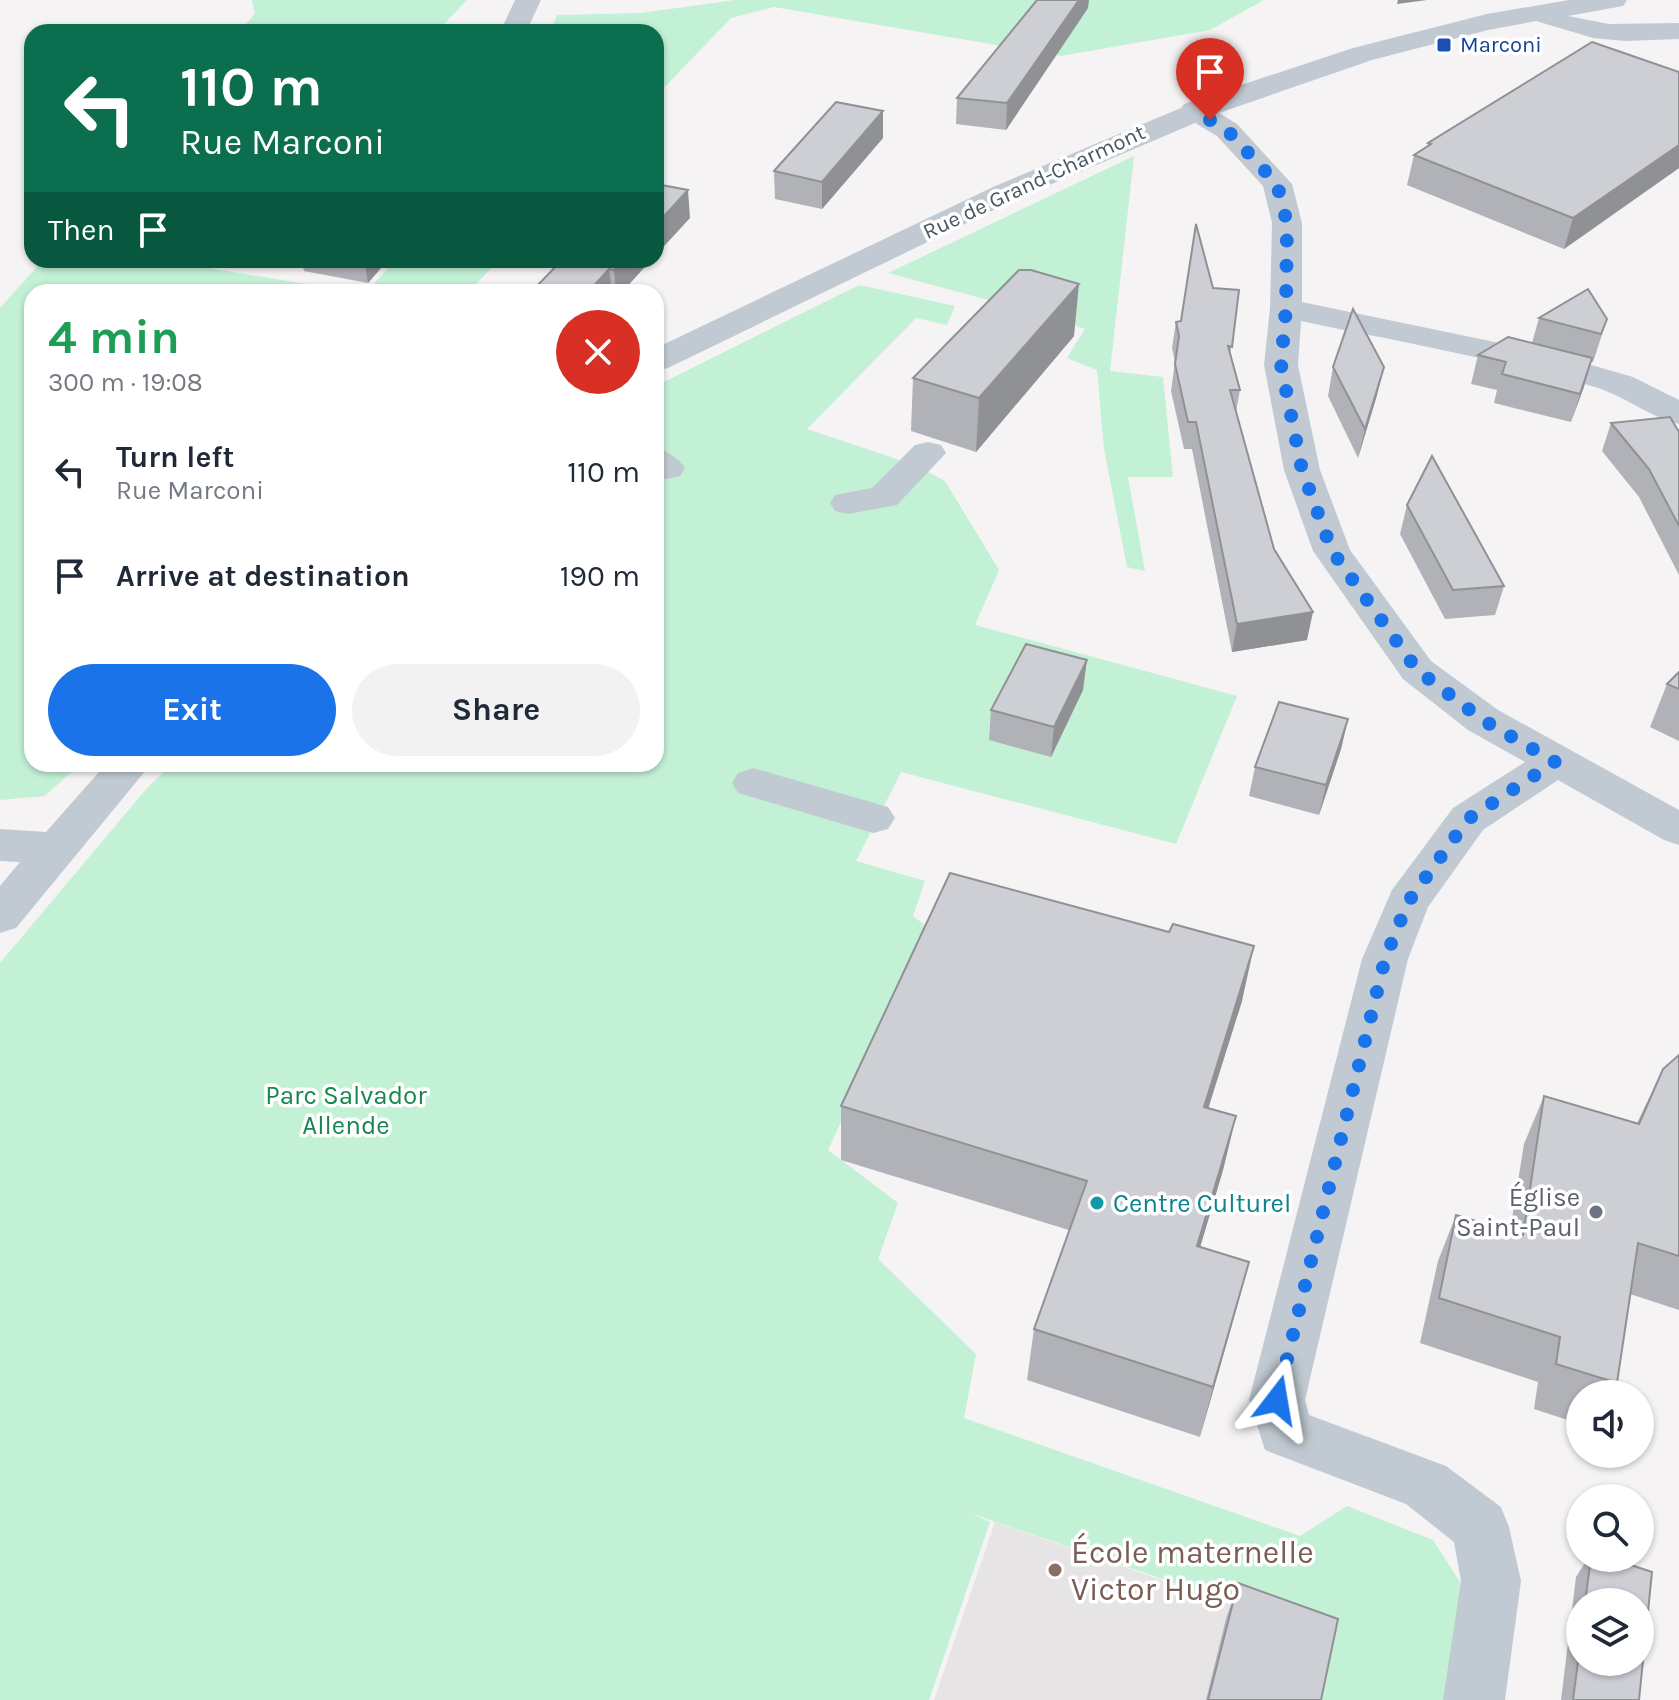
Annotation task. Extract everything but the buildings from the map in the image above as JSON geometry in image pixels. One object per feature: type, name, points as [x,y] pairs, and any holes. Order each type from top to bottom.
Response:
[{"type":"street","points":[[517,24],[528,0]]},
{"type":"street","name":"Rue de Grand-Charmont","points":[[664,357],[992,201],[1194,110],[1351,55],[1527,6],[1614,0]]},
{"type":"street","points":[[1527,6],[1567,26],[1596,33],[1679,31]]},
{"type":"street","points":[[1194,110],[1227,130],[1277,184],[1287,223],[1286,308],[1281,365],[1302,470],[1332,551],[1417,670],[1483,720],[1679,829]]},
{"type":"street","points":[[1286,308],[1541,361],[1621,384],[1679,414]]},
{"type":"street","points":[[848,503],[884,497],[928,453]]},
{"type":"street","points":[[1474,1700],[1491,1581],[1480,1527],[1426,1485],[1285,1432],[1277,1400],[1385,959],[1408,902],[1468,819],[1555,762]]},
{"type":"street","points":[[0,916],[123,772]]},
{"type":"street","points":[[753,783],[873,818]]},
{"type":"street","points":[[0,845],[58,849]]},
{"type":"shaded area","name":"École maternelle Victor Hugo","points":[[995,1522],[1270,1618],[1313,1700],[934,1700]]},
{"type":"green space","points":[[252,0],[467,0],[444,24],[246,24],[255,13]]},
{"type":"green space","points":[[735,0],[1264,0],[1210,30],[1061,56],[774,7],[731,18],[664,88],[664,24],[554,24],[557,15],[641,13]]},
{"type":"green space","points":[[1134,156],[1110,371],[1163,377],[1173,477],[1128,477],[1145,571],[1127,567],[1104,449],[1097,370],[1067,358],[1085,329],[888,273]]},
{"type":"green space","points":[[36,268],[208,268],[305,284],[24,284],[24,772],[71,772],[45,796],[0,800],[0,308]]},
{"type":"green space","points":[[388,268],[491,268],[476,284],[374,284]]},
{"type":"green space","name":"Parc Salvador Allende","points":[[859,285],[955,306],[947,325],[916,318],[807,429],[917,466],[945,481],[999,570],[975,625],[1237,696],[1176,844],[901,772],[856,861],[925,881],[913,916],[930,929],[828,1150],[898,1203],[878,1259],[976,1354],[964,1418],[1300,1536],[1347,1506],[1433,1540],[1462,1585],[1443,1700],[1318,1700],[1331,1637],[970,1513],[990,1522],[929,1700],[0,1700],[0,963],[164,772],[664,772],[664,382]]},
{"type":"place","name":"Marconi","points":[[1444,45]]},
{"type":"place","name":"Centre Culturel","points":[[1097,1203]]},
{"type":"place","name":"Église Saint-Paul","points":[[1596,1212]]},
{"type":"place","name":"École maternelle Victor Hugo","points":[[1055,1570]]},
{"type":"route","points":[[1210,120],[1227,130],[1277,184],[1287,223],[1286,308],[1281,365],[1302,470],[1332,551],[1417,670],[1483,720],[1555,762],[1468,819],[1408,902],[1385,959],[1277,1400]]}]
